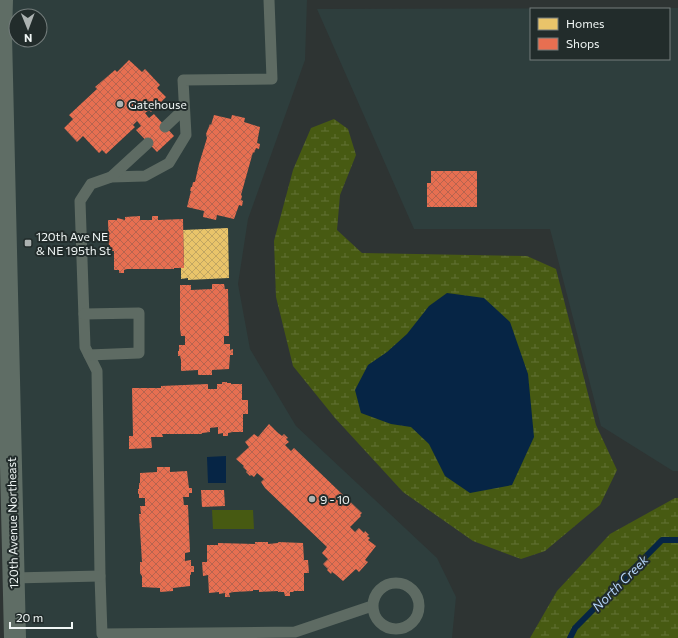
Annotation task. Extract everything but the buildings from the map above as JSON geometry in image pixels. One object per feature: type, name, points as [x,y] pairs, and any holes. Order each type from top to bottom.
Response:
[{"type":"main road","name":"120th Avenue Northeast","points":[[2,0],[1,35],[15,638]]},
{"type":"lane","points":[[269,0],[272,79],[183,80],[186,135],[170,163],[145,176],[111,177],[91,184],[80,201],[85,347],[97,371],[102,634],[295,632],[372,606]]},
{"type":"lane","points":[[165,126],[184,109]]},
{"type":"lane","points":[[111,177],[148,143]]},
{"type":"lane","points":[[84,314],[139,314],[139,353],[89,355]]},
{"type":"lane","points":[[13,578],[100,576]]},
{"type":"lane","points":[[391,583],[399,583],[409,587],[419,600],[418,612],[415,620],[409,625],[400,629],[384,627],[374,614],[372,606],[376,593],[382,587],[391,583]]},
{"type":"shaded area","points":[[2,0],[307,0],[305,60],[248,219],[238,284],[250,349],[296,426],[437,558],[456,597],[452,638],[15,638]]},
{"type":"shaded area","points":[[530,8],[530,60],[670,60],[670,8],[678,8],[678,471],[673,471],[601,426],[550,229],[414,229],[317,9]]},
{"type":"green space","points":[[334,119],[348,129],[356,155],[340,195],[337,230],[362,253],[527,256],[556,269],[596,425],[617,470],[600,505],[545,551],[521,559],[473,541],[403,492],[335,418],[293,366],[276,297],[274,241],[293,170],[311,128]]},
{"type":"green space","points":[[675,498],[678,498],[678,638],[530,638],[557,591],[610,534]]},
{"type":"green space","points":[[212,510],[253,510],[254,529],[213,529]]},
{"type":"water","points":[[447,293],[484,298],[510,322],[528,374],[534,437],[512,485],[470,493],[445,476],[429,444],[411,427],[391,424],[361,413],[355,390],[368,365],[387,352],[407,334],[429,306]]},
{"type":"water","points":[[226,456],[226,483],[208,483],[207,457]]},
{"type":"waterway","name":"North Creek","points":[[570,638],[575,628],[662,540],[678,540]]},
{"type":"place","name":"Gatehouse","points":[[120,104]]},
{"type":"place","name":"120th Ave NE & NE 195th St","points":[[28,243]]},
{"type":"place","name":"9 - 10","points":[[312,499]]}]
